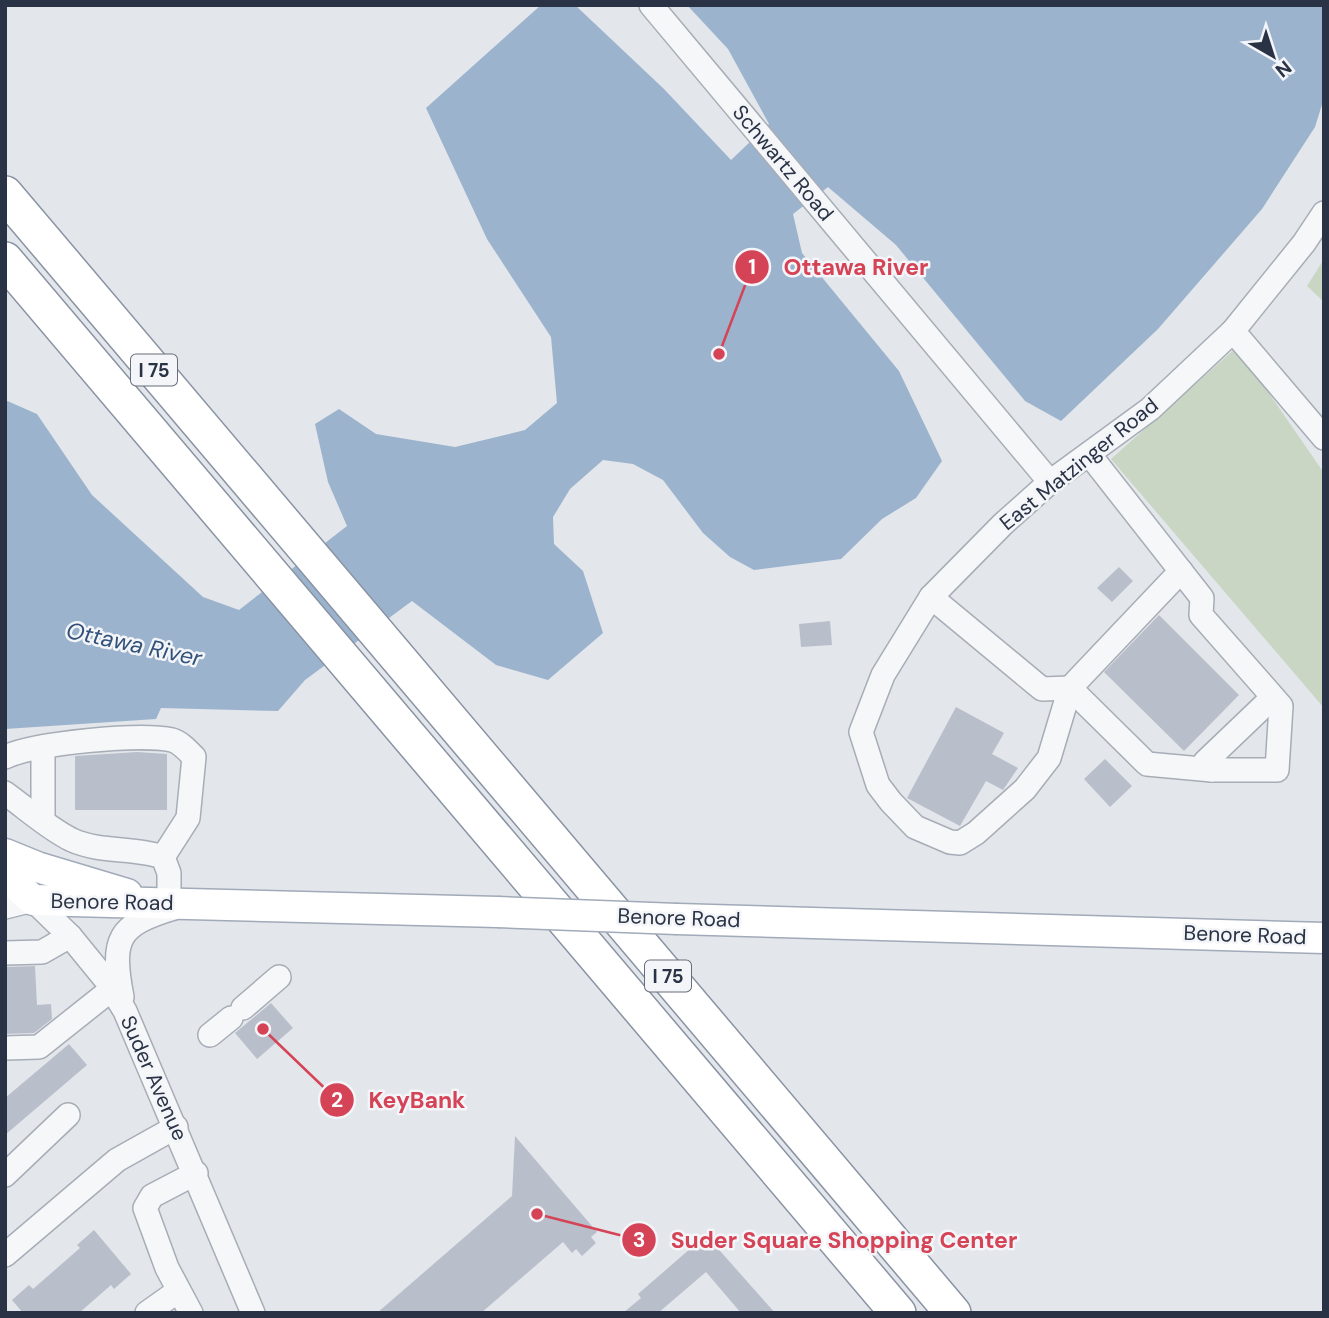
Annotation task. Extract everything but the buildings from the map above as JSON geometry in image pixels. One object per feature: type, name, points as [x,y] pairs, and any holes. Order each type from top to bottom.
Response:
[{"type":"highway","name":"I 75","points":[[5,194],[953,1313]]},
{"type":"highway","name":"I 75","points":[[5,260],[898,1313]]},
{"type":"main road","points":[[5,854],[37,867],[170,904]]},
{"type":"main road","name":"Suder Avenue","points":[[5,874],[19,903]]},
{"type":"main road","name":"Benore Road","points":[[19,903],[498,912],[1324,938]]},
{"type":"street","name":"Schwartz Road","points":[[651,5],[1050,482]]},
{"type":"street","name":"East Matzinger Road","points":[[1070,688],[1049,758],[1025,789],[976,833],[960,843],[950,842],[915,827],[878,785],[861,732],[883,675],[931,597],[1003,524],[1050,482],[1150,408],[1233,331],[1304,243],[1324,213]]},
{"type":"street","points":[[1233,331],[1324,438]]},
{"type":"street","points":[[1070,688],[1147,764],[1212,770],[1277,770],[1282,706],[1201,615],[1202,598],[1089,454]]},
{"type":"street","points":[[931,597],[1042,689],[1070,688],[1181,571]]},
{"type":"street","points":[[1212,770],[1205,762],[1273,697]]},
{"type":"street","points":[[5,757],[43,747],[127,738],[175,741],[194,757],[188,818],[163,857]]},
{"type":"street","points":[[43,747],[43,820]]},
{"type":"street","points":[[5,793],[73,840],[108,849],[147,851],[163,857],[169,873],[170,904],[128,927],[118,947],[116,966],[125,1011]]},
{"type":"street","name":"Suder Avenue","points":[[19,903],[70,936],[112,989],[125,1011],[196,1173],[253,1313]]},
{"type":"street","points":[[5,953],[42,952],[70,936]]},
{"type":"street","points":[[210,1035],[279,976]]},
{"type":"street","points":[[5,1048],[39,1047],[112,989]]},
{"type":"street","points":[[5,1175],[68,1115]]},
{"type":"street","points":[[5,1255],[117,1160],[176,1127]]},
{"type":"street","points":[[191,1313],[178,1291],[148,1223],[145,1209],[152,1196],[164,1187],[196,1173]]},
{"type":"street","points":[[147,1313],[178,1291]]},
{"type":"green space","points":[[1324,259],[1324,302],[1307,286]]},
{"type":"green space","points":[[1237,347],[1324,473],[1324,708],[1111,459]]},
{"type":"water","name":"Ottawa River","points":[[541,5],[575,5],[664,89],[731,160],[769,124],[728,49],[687,5],[1324,5],[1324,98],[1315,127],[1262,209],[1158,329],[1061,421],[1025,401],[896,245],[828,187],[793,214],[802,253],[899,371],[942,461],[916,498],[882,519],[841,559],[754,570],[730,557],[703,533],[663,480],[633,464],[603,460],[570,489],[553,517],[554,544],[583,571],[603,633],[548,680],[496,665],[412,601],[305,680],[278,711],[161,708],[156,719],[5,729],[5,400],[37,414],[92,495],[203,597],[239,610],[347,526],[328,482],[315,424],[339,409],[376,434],[455,447],[525,430],[557,403],[551,337],[487,239],[426,108]]},
{"type":"place","name":"Ottawa River","points":[[719,354]]},
{"type":"place","name":"KeyBank","points":[[263,1029]]},
{"type":"place","name":"Suder Square Shopping Center","points":[[537,1214]]}]
